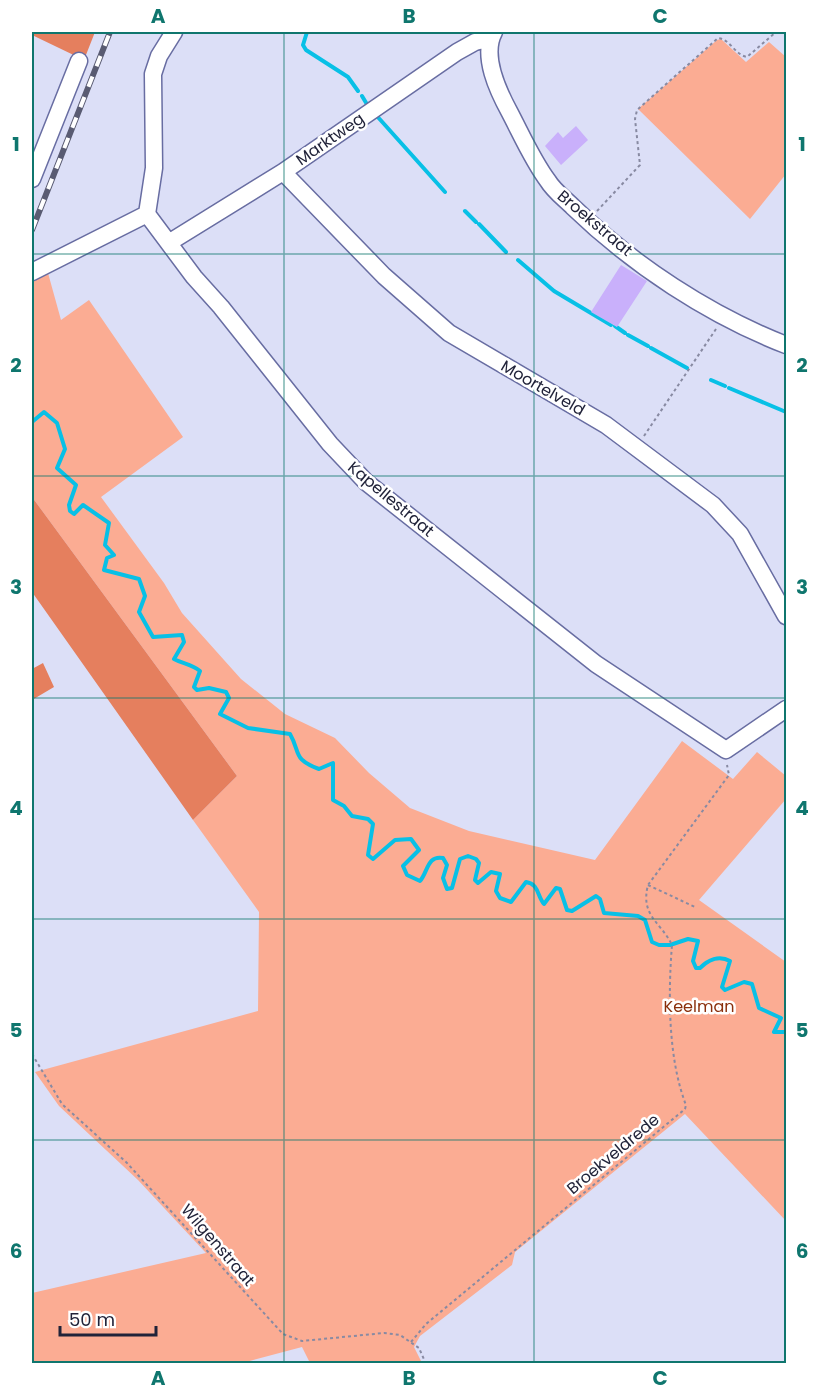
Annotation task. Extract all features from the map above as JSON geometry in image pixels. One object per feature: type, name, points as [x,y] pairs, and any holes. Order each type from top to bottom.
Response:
[{"type":"street","points":[[32,272],[147,214],[154,168],[153,74],[159,56],[174,32]]},
{"type":"street","name":"Broekstraat","points":[[492,35],[492,70],[502,99],[548,183],[588,221],[667,282],[725,316],[786,345]]},
{"type":"street","name":"Marktweg","points":[[170,242],[283,172],[457,52],[492,35]]},
{"type":"street","points":[[32,178],[80,61]]},
{"type":"street","name":"Moortelveld","points":[[283,172],[384,276],[449,333],[606,425],[713,505],[740,534],[786,616]]},
{"type":"street","name":"Kapellestraat","points":[[147,214],[194,277],[221,307],[330,444],[366,482],[596,664],[726,750]]},
{"type":"street","points":[[726,750],[786,709]]},
{"type":"path","points":[[588,221],[640,165],[635,119],[637,110],[718,38],[724,39],[742,56],[747,57],[776,32]]},
{"type":"path","points":[[637,447],[725,316]]},
{"type":"path","points":[[695,907],[648,885],[729,775],[726,750]]},
{"type":"path","name":"Broekveldrede","points":[[411,1342],[426,1324],[685,1109],[686,1105],[679,1086],[674,1048],[669,970],[672,945],[656,925],[647,907],[648,885]]},
{"type":"path","name":"Wilgenstraat","points":[[32,1054],[62,1104],[127,1163],[284,1334],[302,1341],[384,1333],[400,1335],[411,1342]]},
{"type":"path","points":[[411,1342],[419,1348],[426,1364]]},
{"type":"green space","points":[[721,39],[746,62],[769,42],[786,57],[786,174],[750,219],[638,109],[717,40]]},
{"type":"green space","name":"Keelman","points":[[48,273],[61,320],[89,300],[183,437],[101,497],[164,583],[182,613],[241,679],[285,714],[335,738],[369,773],[410,808],[469,831],[595,860],[682,741],[733,779],[757,752],[786,776],[786,799],[699,900],[786,962],[786,1221],[685,1114],[515,1252],[512,1265],[420,1336],[414,1347],[422,1363],[310,1363],[302,1347],[242,1363],[32,1363],[32,1293],[206,1253],[138,1180],[59,1106],[35,1072],[258,1011],[259,912],[193,820],[237,776],[32,497],[32,282]]},
{"type":"shaded area","points":[[32,32],[95,32],[84,60],[32,35]]},
{"type":"shaded area","points":[[32,497],[237,776],[193,820],[32,592]]},
{"type":"shaded area","points":[[43,663],[54,687],[32,700],[32,669]]},
{"type":"building","points":[[576,126],[588,140],[561,165],[545,146],[558,132],[563,138]]},
{"type":"building","points":[[621,265],[647,281],[617,327],[591,312]]},
{"type":"waterway","points":[[307,32],[303,45],[306,50],[348,77],[358,91]]},
{"type":"waterway","points":[[362,96],[368,106]]},
{"type":"waterway","points":[[376,115],[445,192]]},
{"type":"waterway","points":[[465,211],[476,222]]},
{"type":"waterway","points":[[479,224],[506,252]]},
{"type":"waterway","points":[[518,260],[554,291],[611,325]]},
{"type":"waterway","points":[[615,326],[625,333]]},
{"type":"waterway","points":[[628,335],[648,346]]},
{"type":"waterway","points":[[651,348],[687,368]]},
{"type":"waterway","points":[[711,380],[725,386]]},
{"type":"waterway","points":[[729,388],[786,412]]},
{"type":"waterway","points":[[32,422],[44,412],[57,423],[65,449],[57,468],[76,485],[69,505],[70,511],[74,514],[83,505],[109,523],[105,545],[114,555],[107,558],[104,570],[139,579],[145,596],[139,612],[153,637],[182,635],[184,642],[174,659],[200,671],[194,687],[197,690],[209,688],[226,692],[229,698],[220,714],[248,728],[290,734],[301,759],[319,769],[333,763],[333,800],[344,806],[352,816],[368,819],[373,824],[368,855],[373,859],[395,840],[411,839],[419,850],[403,866],[407,875],[420,881],[428,865],[434,859],[443,858],[447,865],[443,878],[447,889],[452,888],[460,859],[468,856],[479,863],[475,880],[478,883],[491,872],[500,874],[496,891],[500,898],[511,902],[526,882],[536,888],[544,904],[556,888],[560,889],[567,910],[572,911],[596,896],[600,899],[604,913],[638,916],[645,920],[652,942],[659,945],[671,945]]},
{"type":"waterway","points":[[673,944],[688,939],[698,941],[693,961],[696,968],[714,959],[722,958],[730,961],[722,987],[725,990],[744,982],[752,984],[759,1008],[781,1018],[774,1032],[786,1032]]},
{"type":"railway","points":[[32,230],[110,32]]}]
